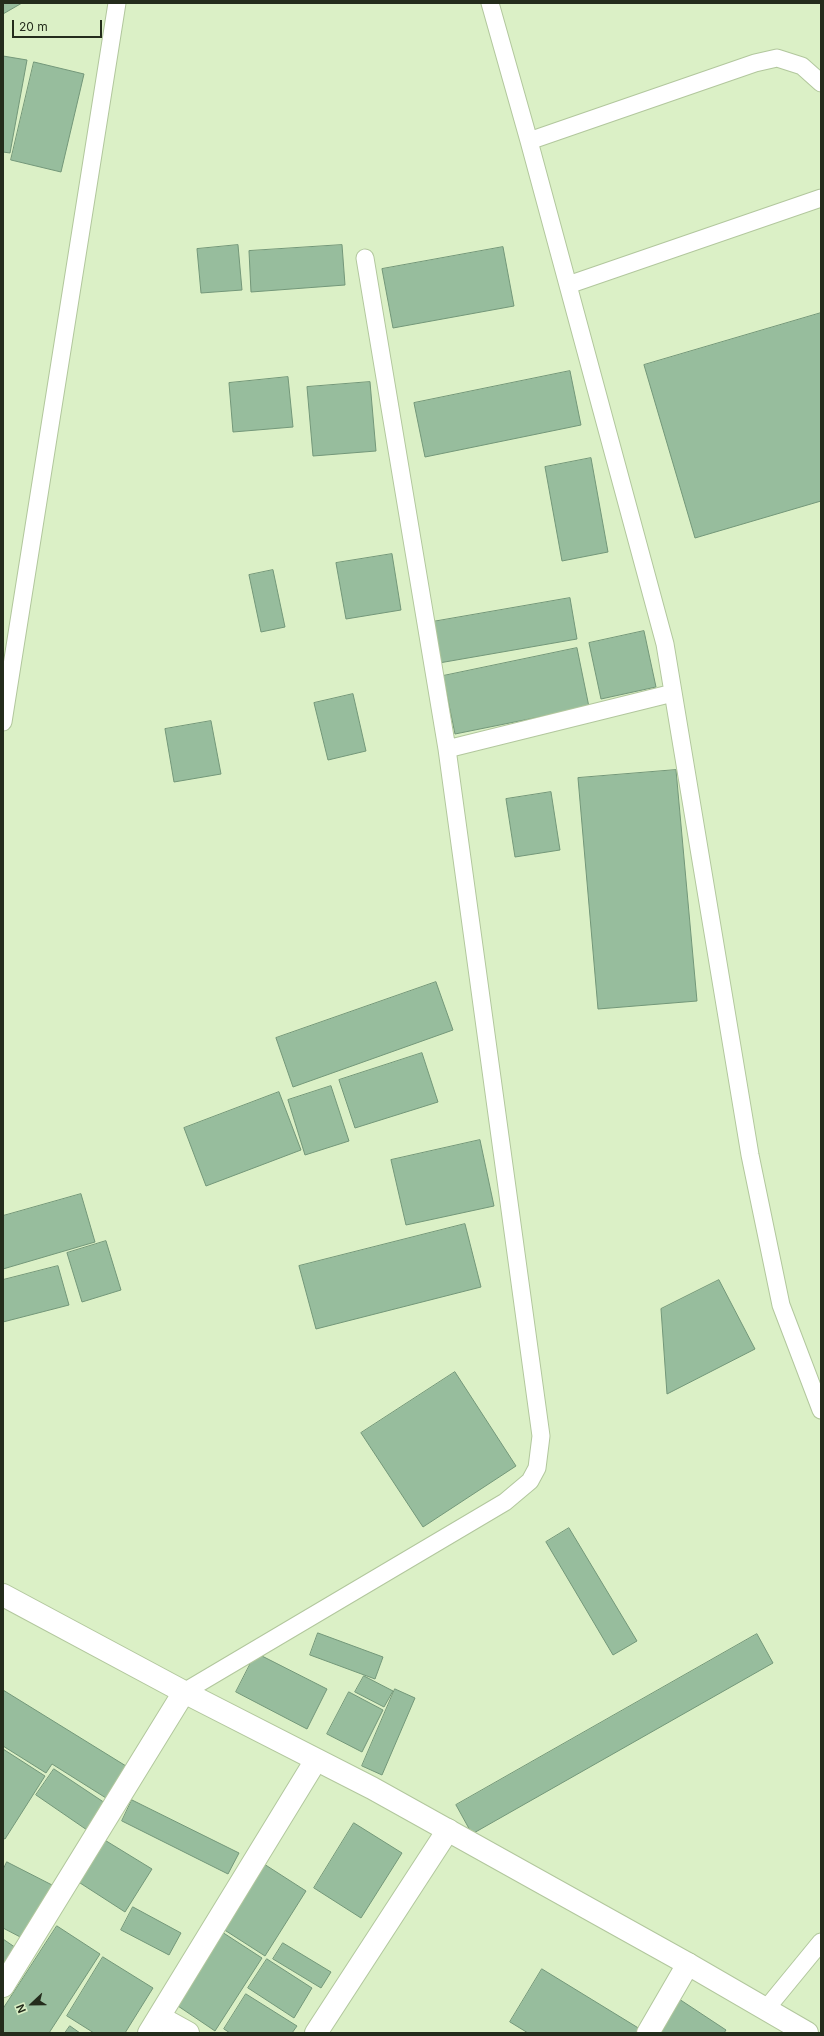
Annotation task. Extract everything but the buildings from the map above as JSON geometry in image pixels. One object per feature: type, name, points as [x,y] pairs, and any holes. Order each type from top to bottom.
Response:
[{"type":"street","points":[[3,1595],[184,1692],[372,1788],[688,1964],[807,2033]]},
{"type":"street","points":[[3,1986],[184,1692]]},
{"type":"street","points":[[188,2033],[154,2025],[316,1760]]},
{"type":"street","points":[[316,2033],[448,1830]]},
{"type":"street","points":[[648,2033],[688,1964]]},
{"type":"lane","points":[[3,722],[118,3]]},
{"type":"lane","points":[[490,3],[529,141],[664,644],[750,1155],[781,1305],[821,1410]]},
{"type":"lane","points":[[529,141],[755,63],[777,58],[802,66],[821,84]]},
{"type":"lane","points":[[568,285],[821,198]]},
{"type":"lane","points":[[184,1692],[506,1502],[530,1481],[537,1468],[541,1436],[447,749],[365,258]]},
{"type":"lane","points":[[447,749],[673,693]]},
{"type":"lane","points":[[766,2009],[821,1942]]}]
